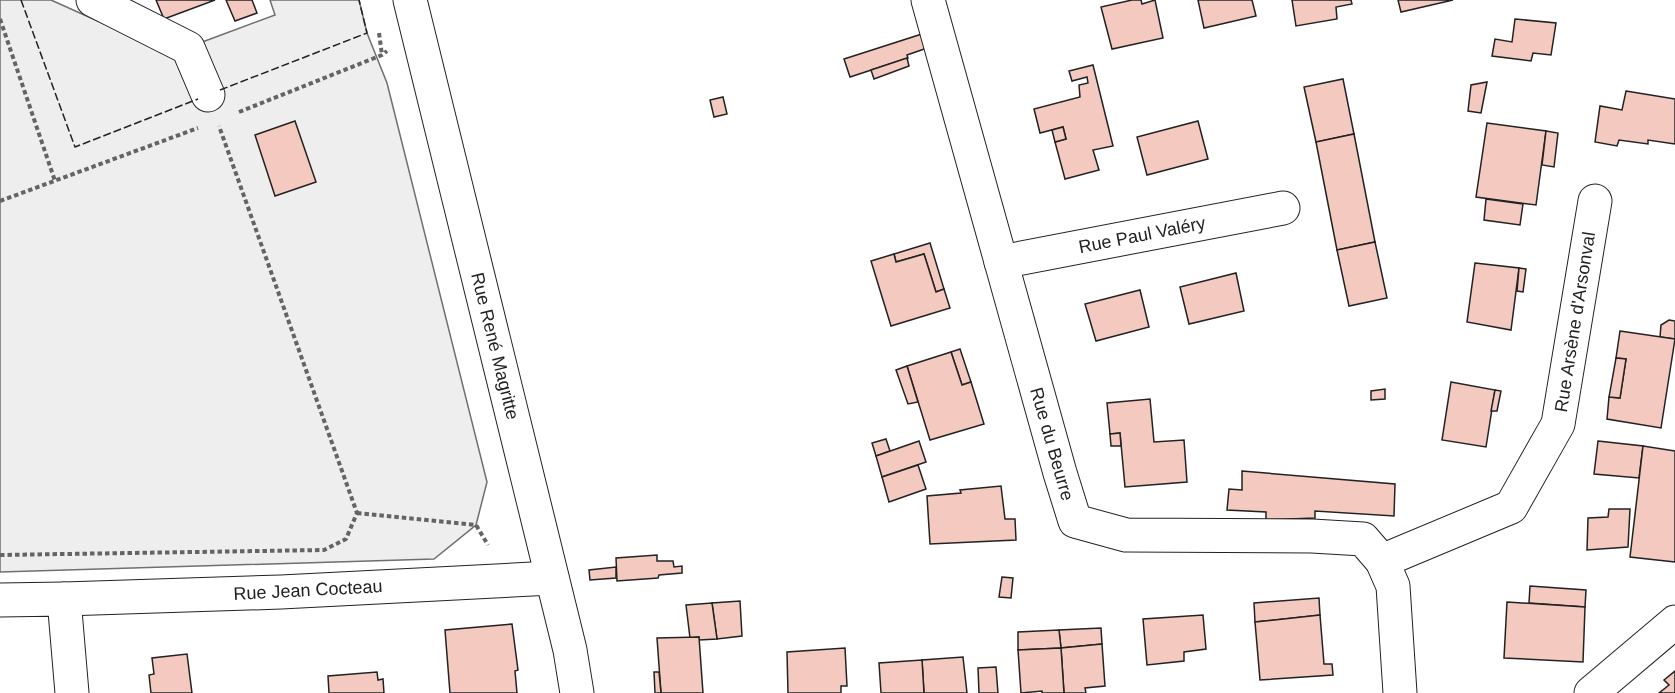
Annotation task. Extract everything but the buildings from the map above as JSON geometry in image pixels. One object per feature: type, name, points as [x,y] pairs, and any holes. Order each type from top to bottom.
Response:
[{"type":"street","points":[[93,0],[188,48],[208,95]]},
{"type":"street","name":"Rue René Magritte","points":[[410,0],[570,650],[578,693]]},
{"type":"street","name":"Rue du Beurre","points":[[928,0],[1060,473],[1076,521],[1126,535],[1312,536],[1363,539],[1382,561],[1393,586],[1400,693]]},
{"type":"street","name":"Rue Arsène d'Arsonval","points":[[1382,561],[1511,507],[1558,424],[1594,201]]},
{"type":"street","name":"Rue Paul Valéry","points":[[1001,262],[1283,208]]},
{"type":"street","name":"Rue Jean Cocteau","points":[[0,600],[281,592],[552,578]]},
{"type":"street","points":[[63,599],[72,693]]},
{"type":"street","points":[[1591,693],[1675,622]]},
{"type":"path","points":[[0,19],[55,181]]},
{"type":"path","points":[[0,555],[324,550],[346,539],[357,513],[208,95]]},
{"type":"path","points":[[357,513],[476,525],[508,579]]},
{"type":"shaded area","points":[[0,0],[51,0],[180,58],[197,44],[275,15],[270,0],[359,0],[367,33],[387,83],[487,482],[476,525],[434,559],[0,572]]},
{"type":"fence","points":[[21,0],[75,147],[198,99]]},
{"type":"fence","points":[[220,90],[367,33],[359,0]]}]
